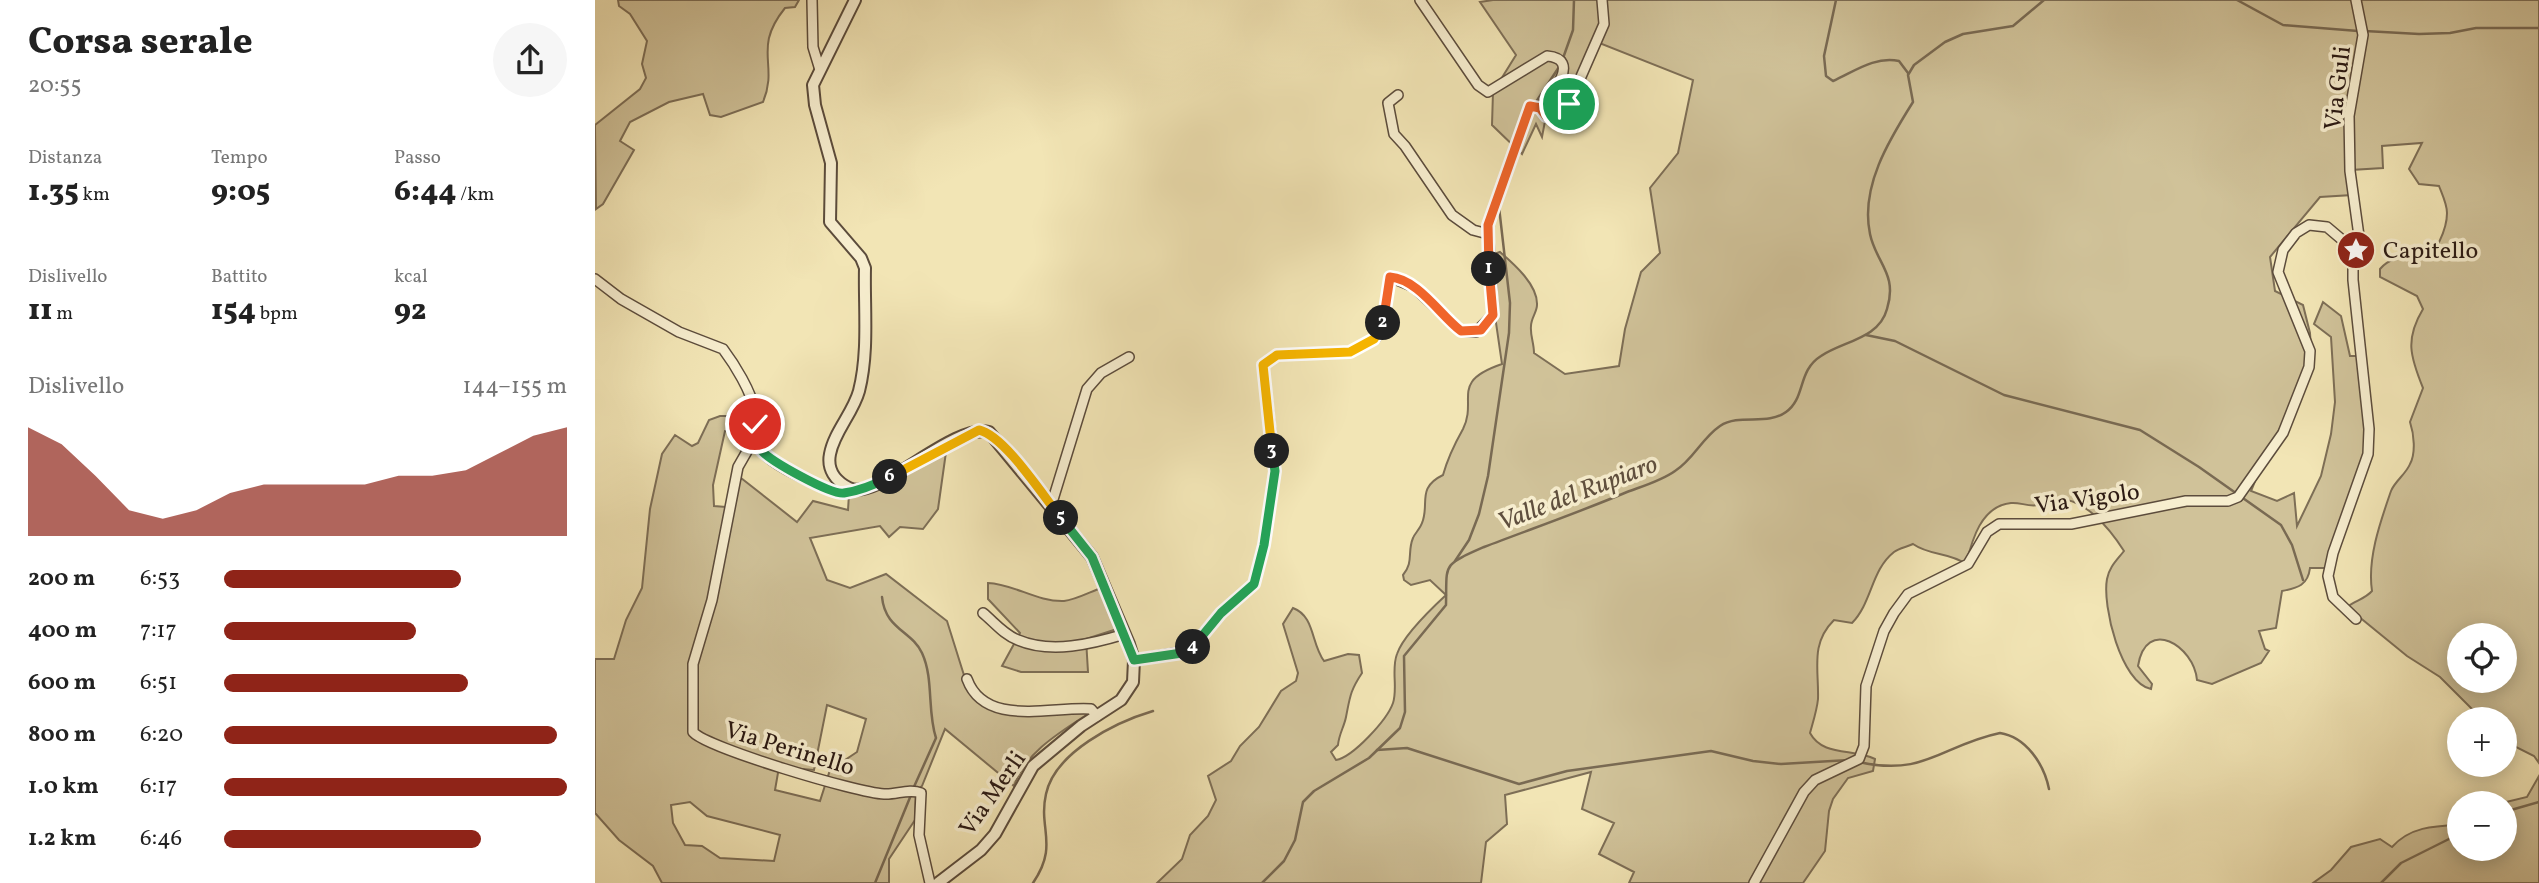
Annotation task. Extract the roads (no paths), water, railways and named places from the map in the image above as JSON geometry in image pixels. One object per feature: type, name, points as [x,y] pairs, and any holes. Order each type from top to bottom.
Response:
[{"type":"street","points":[[812,0],[813,47],[820,70]]},
{"type":"street","points":[[853,490],[841,483],[830,471],[830,452],[851,414],[859,389],[863,361],[865,268],[861,258],[830,222],[831,163],[815,106],[813,85],[855,0]]},
{"type":"street","points":[[595,279],[621,299],[679,332],[723,349],[755,411],[757,442],[771,460],[825,488],[843,494],[881,481],[964,435],[979,430],[989,432],[1092,557],[1134,660],[1188,651],[1221,613],[1254,584],[1264,545],[1275,471],[1263,365],[1277,355],[1350,352],[1374,339],[1383,325],[1390,277],[1414,287],[1461,331],[1481,330],[1493,315],[1488,234],[1500,185],[1535,107],[1557,87],[1565,70],[1561,60],[1547,57],[1487,92],[1478,85],[1420,0]]},
{"type":"street","points":[[1535,107],[1546,116],[1559,121],[1604,24],[1602,0]]},
{"type":"street","name":"Via Guli","points":[[2353,249],[2359,236],[2351,181],[2349,116],[2363,35],[2356,0]]},
{"type":"street","points":[[1398,95],[1388,103],[1394,134],[1452,215],[1473,230],[1488,234]]},
{"type":"street","name":"Via Vigolo","points":[[1754,883],[1804,792],[1815,780],[1859,758],[1864,746],[1867,685],[1884,631],[1908,594],[1968,564],[1987,531],[1999,524],[2071,524],[2186,501],[2228,501],[2238,498],[2283,433],[2309,367],[2310,351],[2277,272],[2283,250],[2296,233],[2309,225],[2327,227],[2353,249]]},
{"type":"street","points":[[2353,249],[2355,306],[2367,385],[2368,454],[2333,553],[2328,576],[2336,602],[2356,619]]},
{"type":"street","points":[[1051,506],[1087,388],[1101,373],[1129,357]]},
{"type":"street","name":"Via Perinello","points":[[757,442],[750,446],[738,467],[712,600],[693,664],[694,732],[717,747],[835,785],[885,795],[913,791],[923,798],[919,835],[930,883]]},
{"type":"street","points":[[983,613],[1006,633],[1030,644],[1082,645],[1125,634]]},
{"type":"street","name":"Via Merli","points":[[938,883],[988,842],[1033,766],[1081,726],[1121,699],[1133,682],[1134,660]]},
{"type":"street","points":[[967,680],[976,697],[992,707],[1026,711],[1091,709],[1097,716]]},
{"type":"waterway","points":[[1562,61],[1573,30],[1574,0]]},
{"type":"waterway","points":[[1836,0],[1824,56],[1826,76],[1833,81],[1865,65],[1890,60],[1899,61],[1908,73]]},
{"type":"waterway","name":"Valle del Rupiaro","points":[[1262,883],[1284,861],[1295,840],[1303,802],[1314,791],[1369,758],[1400,728],[1405,712],[1404,656],[1446,605],[1447,573],[1453,563],[1484,547],[1664,478],[1687,461],[1714,431],[1728,422],[1779,416],[1797,399],[1813,362],[1876,327],[1887,309],[1890,287],[1870,234],[1869,199],[1886,148],[1913,102],[1908,75],[1914,65],[1945,42],[1963,34],[2013,26],[2044,0]]},
{"type":"waterway","points":[[2237,0],[2283,25],[2358,31]]},
{"type":"waterway","points":[[2365,31],[2419,34],[2450,33],[2476,28],[2539,28]]},
{"type":"waterway","points":[[1534,105],[1559,67]]},
{"type":"waterway","points":[[1455,561],[1469,540],[1479,514],[1488,476],[1509,333],[1510,303],[1499,207]]},
{"type":"waterway","points":[[1866,335],[1895,341],[2004,395],[2140,430],[2199,467],[2281,525],[2292,545],[2303,580]]},
{"type":"waterway","points":[[882,597],[884,608],[893,623],[918,646],[928,673],[936,738],[913,789]]},
{"type":"waterway","points":[[1033,883],[1045,858],[1046,794],[1061,765],[1074,752],[1105,731],[1153,711]]},
{"type":"waterway","points":[[1859,762],[1882,766],[1917,763],[2000,733],[2026,746],[2043,770],[2049,789]]},
{"type":"waterway","points":[[1377,750],[1407,748],[1519,784],[1567,771],[1711,751],[1753,761],[1781,764],[1849,760]]},
{"type":"waterway","points":[[875,883],[911,795]]},
{"type":"waterway","points":[[2517,808],[2539,802]]},
{"type":"waterway","points":[[2381,883],[2401,863],[2447,840]]},
{"type":"place","name":"Capitello","points":[[2356,250]]}]
